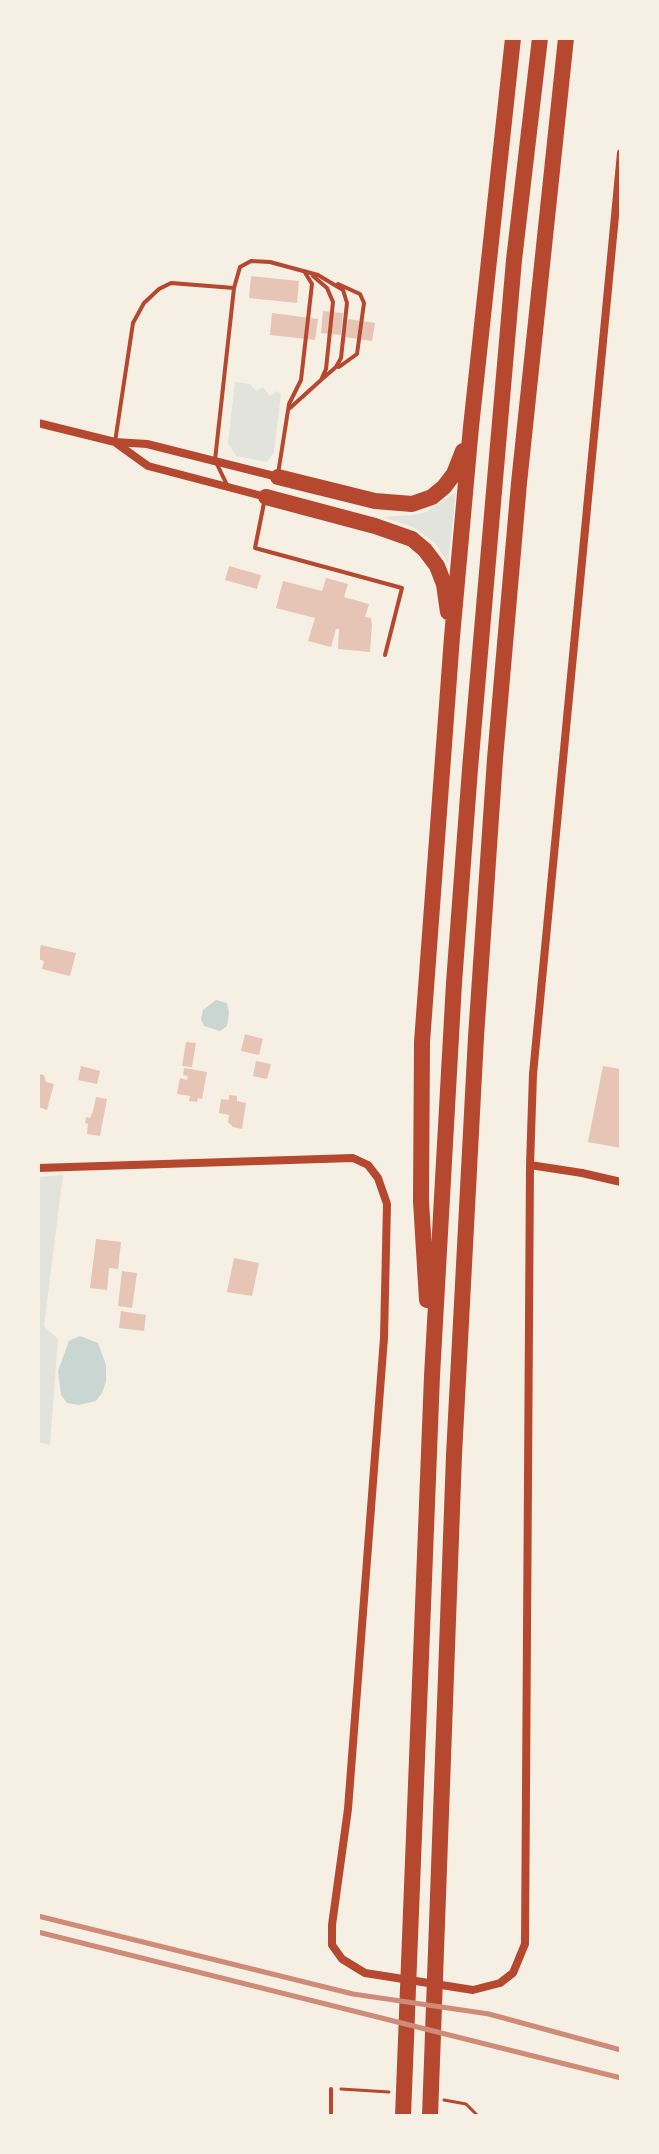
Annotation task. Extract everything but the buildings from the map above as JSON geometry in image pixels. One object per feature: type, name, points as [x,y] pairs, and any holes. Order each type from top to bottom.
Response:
[{"type":"highway","points":[[432,1376],[421,1201],[421,1056],[452,637],[513,38]]},
{"type":"highway","points":[[404,2111],[432,1376],[446,1119],[472,739],[514,260],[540,38]]},
{"type":"highway","points":[[430,2113],[454,1455],[477,1022],[495,759],[519,483],[566,38]]},
{"type":"highway","points":[[278,477],[385,503],[418,503],[436,495],[451,479],[471,427]]},
{"type":"highway","points":[[266,497],[384,528],[417,543],[429,554],[443,578],[452,637]]},
{"type":"street","points":[[38,1168],[353,1158],[368,1165],[378,1178],[387,1204],[384,1338],[348,1809],[331,1935],[336,1952],[354,1968],[365,1973],[473,1990],[489,1987],[513,1973],[525,1944],[533,1074],[621,153]]},
{"type":"street","points":[[38,423],[115,442],[147,444],[278,477]]},
{"type":"street","points":[[115,442],[148,466],[266,497]]},
{"type":"street","points":[[530,1165],[621,1182]]},
{"type":"lane","points":[[229,487],[215,460],[234,288],[238,269],[251,261],[266,261],[329,280],[360,294],[364,303],[357,354],[333,370],[288,410]]},
{"type":"lane","points":[[304,271],[322,282],[333,302],[326,369],[321,380]]},
{"type":"lane","points":[[304,271],[312,284],[301,380],[288,410],[278,477],[266,497],[255,548],[402,588],[385,655]]},
{"type":"lane","points":[[329,280],[343,290],[347,303],[341,355],[333,370]]},
{"type":"lane","points":[[115,442],[133,323],[144,303],[171,283],[234,288]]},
{"type":"lane","points":[[331,2089],[331,2116]]},
{"type":"shaded area","points":[[235,382],[250,384],[256,391],[263,387],[270,396],[277,391],[281,394],[274,452],[267,462],[236,456],[228,443]]},
{"type":"shaded area","points":[[456,492],[448,563],[435,543],[413,527],[383,517],[426,512]]},
{"type":"shaded area","points":[[216,1000],[227,1003],[229,1012],[227,1026],[220,1031],[204,1026],[201,1019],[203,1010]]},
{"type":"shaded area","points":[[63,1175],[44,1326],[58,1339],[50,1445],[38,1442],[38,1177]]},
{"type":"shaded area","points":[[80,1336],[98,1343],[106,1365],[106,1381],[96,1401],[79,1405],[67,1403],[61,1395],[58,1371],[69,1341]]},
{"type":"railway","points":[[38,1916],[353,1994],[489,2014],[621,2050]]},
{"type":"railway","points":[[38,1932],[621,2078]]}]
